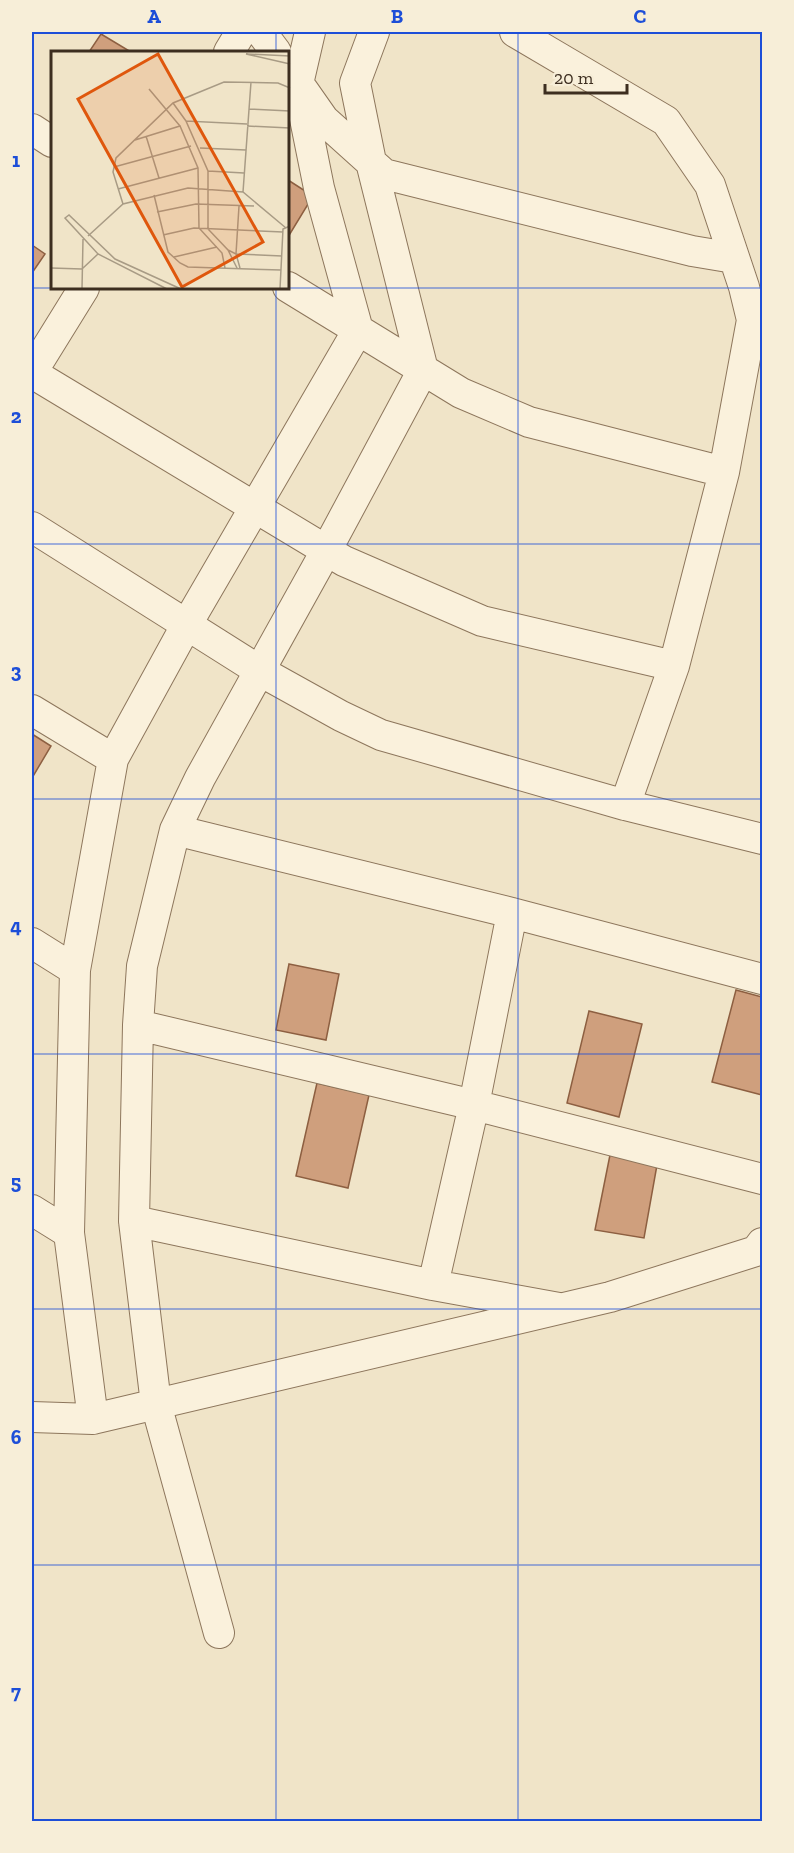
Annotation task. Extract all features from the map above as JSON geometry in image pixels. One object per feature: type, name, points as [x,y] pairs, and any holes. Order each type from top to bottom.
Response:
[{"type":"street","points":[[230,51],[241,32]]},
{"type":"street","points":[[261,32],[275,51]]},
{"type":"street","points":[[93,1419],[69,1233],[75,970],[113,759],[187,624],[358,330],[319,188],[293,77],[309,32]]},
{"type":"street","points":[[219,1633],[156,1404],[134,1221],[138,1025],[142,966],[175,830],[206,768],[423,370],[371,162],[356,83],[374,32]]},
{"type":"street","points":[[515,32],[666,121],[710,185],[744,287],[752,320],[724,472],[674,666],[626,805]]},
{"type":"street","points":[[293,77],[324,120],[384,174],[692,251],[734,258]]},
{"type":"street","points":[[32,129],[51,141]]},
{"type":"street","points":[[290,288],[461,393],[529,422],[724,472]]},
{"type":"street","points":[[83,290],[32,372],[344,561],[482,621],[674,666]]},
{"type":"street","points":[[32,527],[260,671],[341,716],[381,735],[626,805],[762,839]]},
{"type":"street","points":[[32,710],[113,759]]},
{"type":"street","points":[[175,830],[512,913],[762,979]]},
{"type":"street","points":[[434,1285],[474,1105],[512,913]]},
{"type":"street","points":[[32,944],[75,970]]},
{"type":"street","points":[[138,1025],[474,1105],[762,1179]]},
{"type":"street","points":[[32,1210],[69,1233]]},
{"type":"street","points":[[134,1221],[434,1285],[559,1308]]},
{"type":"street","points":[[32,1417],[93,1419],[610,1297],[756,1251],[762,1243]]},
{"type":"building","points":[[101,34],[129,51],[90,51]]},
{"type":"building","points":[[290,181],[313,196],[290,234]]},
{"type":"building","points":[[32,245],[45,254],[32,273]]},
{"type":"building","points":[[32,734],[51,746],[32,778]]},
{"type":"building","points":[[289,964],[339,974],[326,1040],[276,1030]]},
{"type":"building","points":[[736,990],[762,997],[762,1095],[712,1082]]},
{"type":"building","points":[[589,1011],[642,1024],[619,1117],[567,1103]]},
{"type":"building","points":[[317,1083],[369,1095],[348,1188],[296,1176]]},
{"type":"building","points":[[610,1155],[657,1165],[644,1238],[595,1230]]}]
